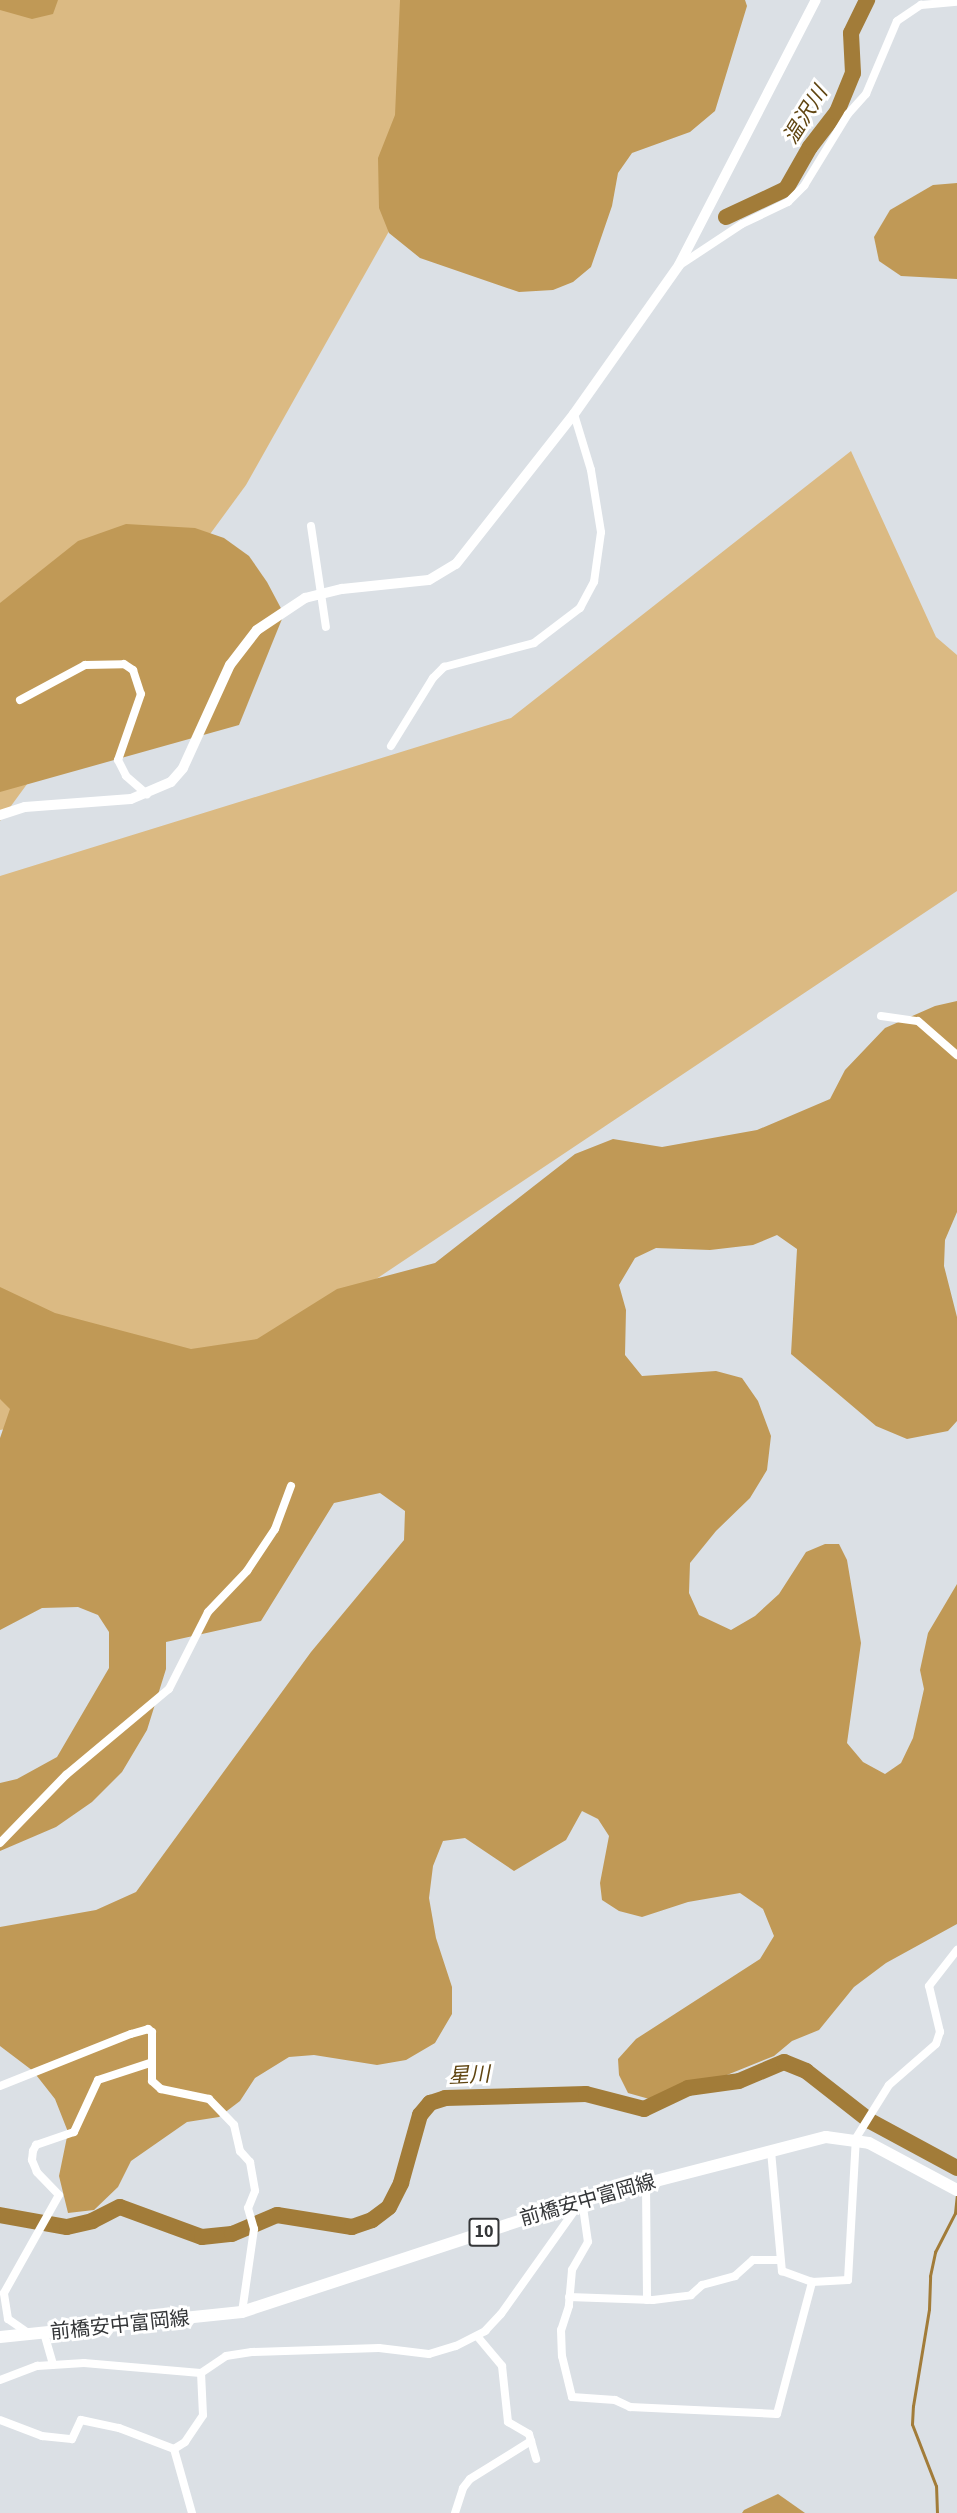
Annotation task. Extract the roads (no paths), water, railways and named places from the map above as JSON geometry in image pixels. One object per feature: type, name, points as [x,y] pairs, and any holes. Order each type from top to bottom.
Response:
[{"type":"main road","name":"前橋安中富岡線","points":[[0,2337],[242,2312],[582,2200],[826,2137],[856,2138],[957,2190]]},
{"type":"street","points":[[0,815],[25,807],[131,799],[171,782],[183,768],[230,665],[257,630],[305,598],[342,589],[429,580],[456,564],[574,414],[679,265],[816,0]]},
{"type":"street","points":[[679,265],[742,224],[788,202],[804,186],[848,114],[867,94],[897,21],[921,5],[957,2]]},
{"type":"street","points":[[391,746],[434,678],[444,667],[534,643],[580,608],[594,582],[601,532],[591,470],[574,414]]},
{"type":"street","points":[[311,526],[326,627]]},
{"type":"street","points":[[20,700],[85,665],[124,664],[133,670],[141,694],[118,760],[126,776],[147,794]]},
{"type":"street","points":[[881,1016],[918,1021],[957,1055]]},
{"type":"street","points":[[0,1843],[66,1775],[169,1689],[188,1644],[208,1612],[247,1571],[274,1529],[291,1486]]},
{"type":"street","points":[[771,2151],[779,2260],[782,2271],[812,2282],[848,2280],[856,2138],[890,2085],[936,2044],[940,2032],[929,1986],[957,1950]]},
{"type":"street","points":[[0,2086],[148,2029],[154,2038],[150,2063],[152,2080],[161,2089],[209,2099],[234,2125],[240,2151],[250,2162],[255,2177],[255,2191],[249,2208],[254,2229],[242,2312]]},
{"type":"street","points":[[31,2335],[8,2319],[4,2293],[59,2195],[32,2160],[36,2145],[74,2132],[98,2080],[150,2063]]},
{"type":"street","points":[[646,2183],[647,2300]]},
{"type":"street","points":[[582,2200],[588,2242],[572,2270],[569,2297],[561,2330],[562,2356],[572,2397],[615,2400],[630,2407],[777,2414],[812,2282]]},
{"type":"street","points":[[0,2380],[37,2366],[53,2365],[94,2364],[201,2373],[226,2356],[252,2352],[379,2348],[429,2354],[477,2336],[501,2314],[582,2200]]},
{"type":"street","points":[[569,2297],[647,2300],[691,2295],[702,2285],[735,2276],[753,2260],[779,2260]]},
{"type":"street","points":[[44,2333],[53,2365]]},
{"type":"street","points":[[477,2336],[502,2366],[508,2422],[529,2434],[536,2459]]},
{"type":"street","points":[[174,2449],[185,2442],[203,2415],[201,2373]]},
{"type":"street","points":[[0,2420],[42,2436],[72,2439],[81,2420],[119,2428],[174,2449]]},
{"type":"street","points":[[455,2513],[462,2488],[470,2480],[531,2441]]},
{"type":"street","points":[[174,2449],[192,2513]]},
{"type":"waterway","name":"温沢川","points":[[726,217],[786,189],[810,147],[837,112],[853,73],[851,33],[867,0]]},
{"type":"waterway","name":"星川","points":[[0,2215],[67,2227],[92,2221],[120,2207],[202,2237],[232,2234],[277,2215],[352,2227],[372,2220],[389,2207],[401,2183],[420,2115],[430,2103],[445,2098],[586,2094],[644,2109],[688,2088],[739,2081],[784,2062],[806,2071],[870,2121],[957,2168]]},
{"type":"waterway","points":[[937,2513],[936,2486],[912,2424],[913,2406],[929,2309],[930,2276],[935,2252],[955,2213],[957,2194]]}]
